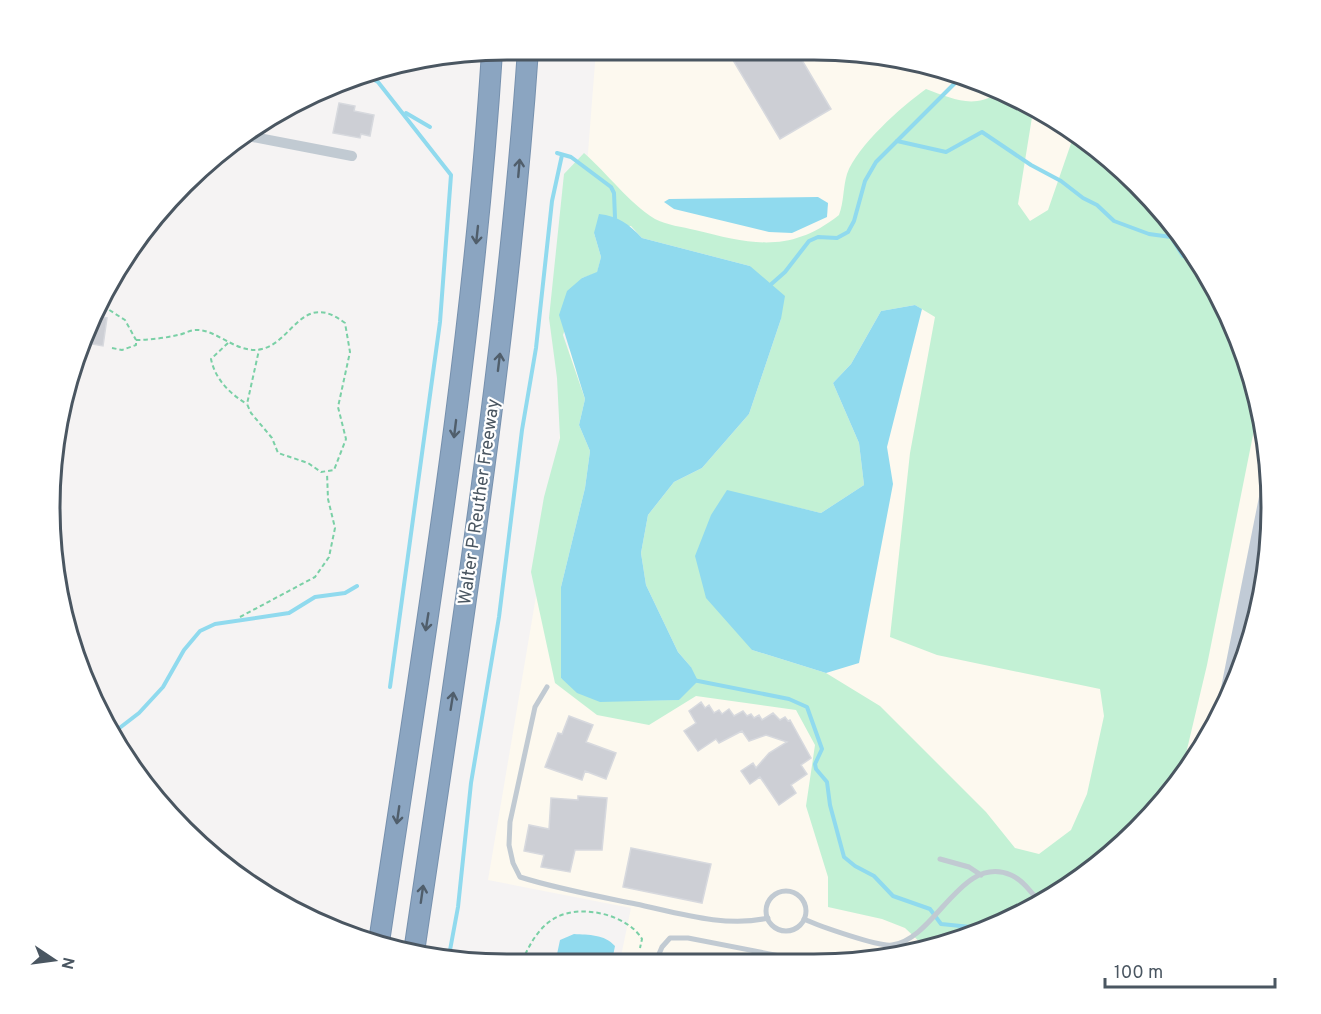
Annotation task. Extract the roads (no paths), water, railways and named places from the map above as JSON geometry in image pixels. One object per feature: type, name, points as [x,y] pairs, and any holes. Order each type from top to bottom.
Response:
[{"type":"highway","name":"Walter P Reuther Freeway","points":[[415,944],[491,431],[512,248],[527,60]]},
{"type":"highway","name":"Walter P Reuther Freeway","points":[[380,935],[464,361],[491,61]]},
{"type":"main road","points":[[1235,657],[1260,529]]},
{"type":"street","points":[[256,137],[352,156]]},
{"type":"lane","points":[[547,687],[535,707],[510,822],[509,845],[513,863],[520,877],[548,886],[691,915],[752,922],[768,918]]},
{"type":"lane","points":[[940,859],[969,867],[981,875]]},
{"type":"lane","points":[[804,920],[889,946],[906,942],[920,933],[952,895],[965,883],[981,875],[995,872],[1009,873],[1024,882],[1035,895]]},
{"type":"lane","points":[[786,890],[802,898],[807,911],[804,920],[796,928],[783,930],[777,928],[768,918],[770,899],[786,890]]},
{"type":"lane","points":[[659,954],[670,938],[688,938],[770,954]]},
{"type":"water","points":[[818,197],[828,203],[827,217],[792,233],[769,232],[674,209],[664,202],[669,199]]},
{"type":"water","points":[[599,214],[623,222],[642,238],[750,266],[785,296],[781,319],[749,414],[702,468],[674,482],[648,515],[641,553],[646,585],[678,652],[691,667],[698,681],[679,700],[600,702],[577,693],[561,678],[561,587],[585,488],[590,451],[579,425],[585,399],[559,315],[567,291],[582,278],[597,272],[601,257],[594,233]]},
{"type":"water","points":[[915,305],[922,309],[887,447],[893,484],[859,663],[826,673],[752,650],[706,598],[695,556],[711,515],[727,490],[821,513],[864,485],[859,443],[833,383],[851,364],[881,311]]},
{"type":"water","points":[[574,934],[596,936],[606,939],[615,946],[613,954],[557,954],[560,940]]},
{"type":"waterway","points":[[375,80],[451,175],[440,322],[390,687]]},
{"type":"waterway","points":[[768,287],[785,272],[809,241],[818,237],[837,238],[848,232],[854,221],[865,181],[876,162],[955,83]]},
{"type":"waterway","points":[[406,113],[430,127]]},
{"type":"waterway","points":[[897,141],[946,152],[982,132],[1097,205],[1114,221],[1149,234],[1170,237]]},
{"type":"waterway","points":[[557,153],[571,157],[611,187],[614,193],[615,218]]},
{"type":"waterway","points":[[450,950],[458,907],[471,783],[499,617],[522,430],[536,348],[552,201],[562,155]]},
{"type":"waterway","points":[[1176,245],[1184,256]]},
{"type":"waterway","points":[[119,728],[139,713],[163,687],[184,650],[200,631],[215,624],[289,613],[315,597],[345,593],[357,586]]},
{"type":"waterway","points":[[693,680],[789,699],[807,707],[822,749],[815,764],[816,769],[827,782],[830,805],[844,857],[874,876],[893,896],[930,909],[941,924],[967,927]]}]
